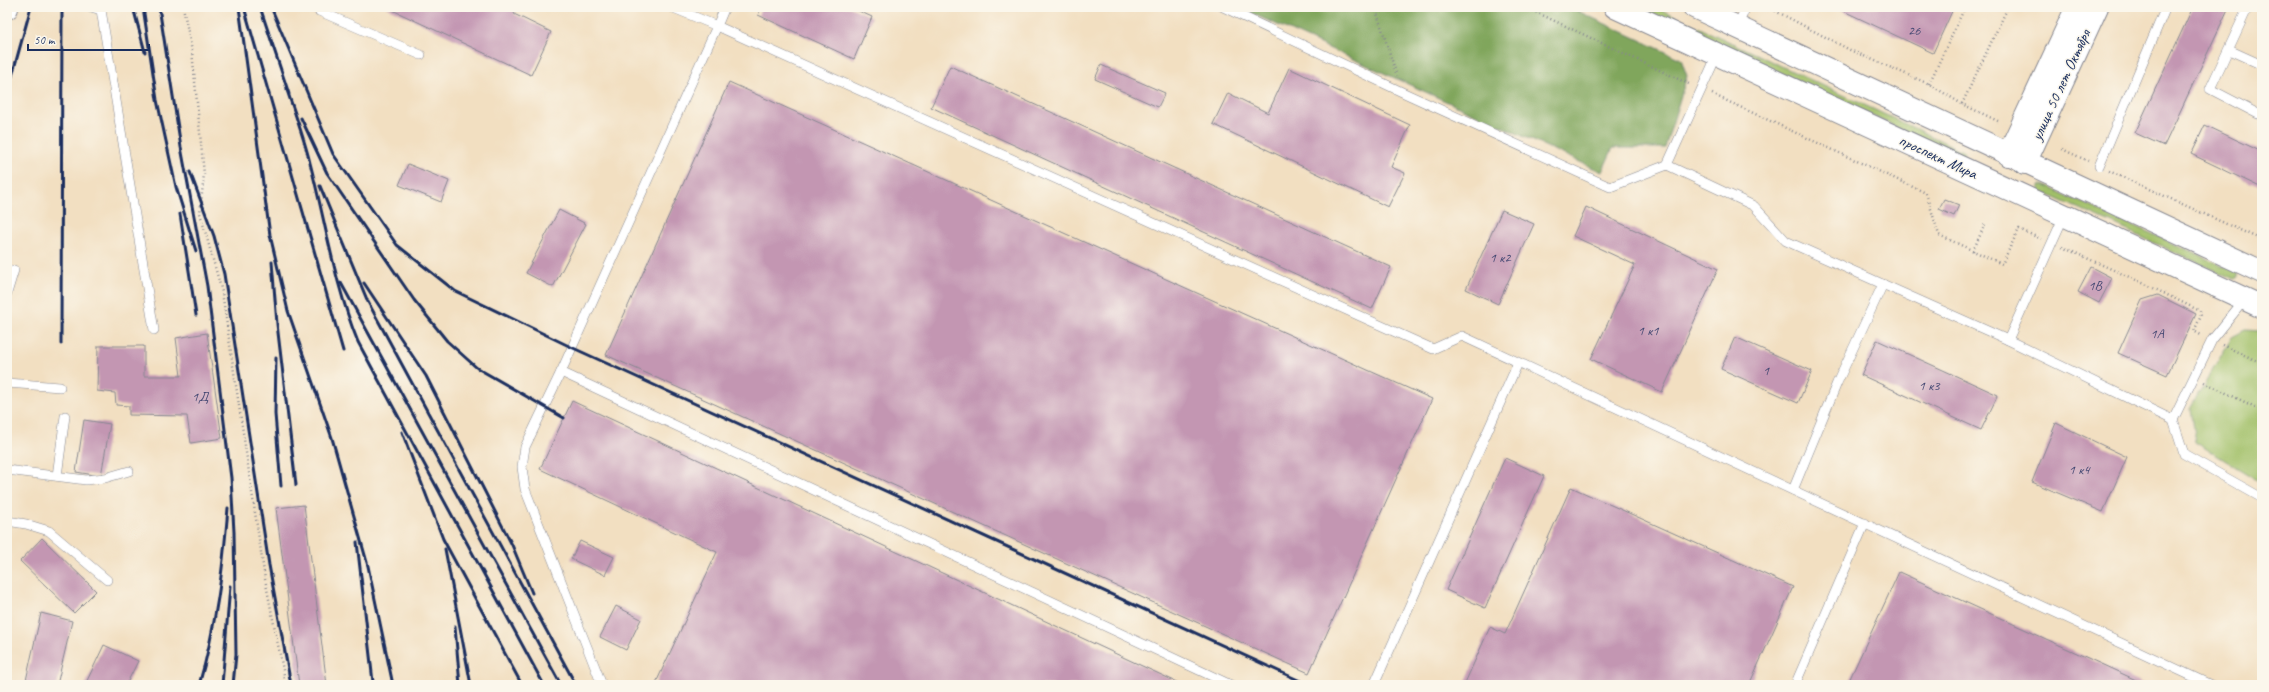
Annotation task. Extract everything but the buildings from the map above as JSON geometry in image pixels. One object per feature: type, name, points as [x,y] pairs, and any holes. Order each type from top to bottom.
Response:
[{"type":"main road","name":"проспект Мира","points":[[1615,7],[2254,303]]},
{"type":"main road","name":"проспект Мира","points":[[1694,7],[2260,272]]},
{"type":"main road","name":"улица 50 лет Октября","points":[[2016,159],[2077,7]]},
{"type":"main road","name":"улица 50 лет Октября","points":[[2016,159],[2097,7]]},
{"type":"main road","points":[[2002,187],[2016,159]]},
{"type":"main road","points":[[2254,303],[2260,272]]},
{"type":"lane","points":[[91,7],[102,10],[154,330]]},
{"type":"lane","points":[[314,7],[318,11],[421,55]]},
{"type":"lane","points":[[670,7],[717,26],[1433,349],[1462,336],[2211,685]]},
{"type":"lane","points":[[602,685],[525,489],[522,467],[525,447],[561,372],[717,26],[724,7]]},
{"type":"lane","points":[[1223,7],[1402,92],[1610,187],[1667,165],[1717,55]]},
{"type":"lane","points":[[1737,27],[1746,7]]},
{"type":"lane","points":[[2099,166],[2166,7]]},
{"type":"lane","points":[[2248,7],[2210,89],[2262,116]]},
{"type":"lane","points":[[2229,50],[2262,65]]},
{"type":"lane","points":[[1667,165],[1754,206],[1786,241],[2008,340],[2173,420]]},
{"type":"lane","points":[[2008,340],[2064,216]]},
{"type":"lane","points":[[7,293],[14,270]]},
{"type":"lane","points":[[1793,490],[1837,384],[1883,284]]},
{"type":"lane","points":[[2254,303],[2212,340],[2173,420],[2184,454],[2262,498]]},
{"type":"lane","points":[[1374,685],[1518,363]]},
{"type":"lane","points":[[561,372],[1231,685]]},
{"type":"lane","points":[[7,382],[60,386]]},
{"type":"lane","points":[[56,476],[64,416]]},
{"type":"lane","points":[[7,470],[86,480],[104,478],[129,471]]},
{"type":"lane","points":[[7,521],[26,524],[49,531],[107,580]]},
{"type":"lane","points":[[1795,685],[1865,523]]},
{"type":"path","points":[[183,7],[192,51],[204,174],[200,213],[222,292],[265,579],[286,685]]},
{"type":"path","points":[[1375,7],[1402,92]]},
{"type":"path","points":[[1525,7],[1693,86]]},
{"type":"path","points":[[1768,7],[1850,50],[1929,84],[1962,104],[1998,121]]},
{"type":"path","points":[[1929,84],[1965,7]]},
{"type":"path","points":[[1962,104],[2008,7]]},
{"type":"path","points":[[1710,93],[1926,193],[1939,235],[2002,264],[2018,229],[2030,234]]},
{"type":"path","points":[[2062,149],[2262,240]]},
{"type":"path","points":[[1973,251],[1985,224]]},
{"type":"path","points":[[2062,247],[2145,284],[2200,311],[2202,316],[2194,332],[2199,334]]},
{"type":"path","points":[[2217,342],[2262,363]]},
{"type":"path","points":[[2194,377],[2261,410]]},
{"type":"green space","points":[[1238,7],[1569,7],[1681,59],[1687,76],[1665,148],[1613,148],[1602,172]]},
{"type":"green space","points":[[1638,7],[1655,7],[1965,152],[1962,158]]},
{"type":"green space","points":[[2040,185],[2043,185],[2237,272],[2237,278],[2234,279],[2040,191]]},
{"type":"green space","points":[[2245,330],[2262,331],[2262,483],[2195,442],[2190,409],[2232,337]]},
{"type":"railway","points":[[7,94],[31,7]]},
{"type":"railway","points":[[61,344],[62,7]]},
{"type":"railway","points":[[133,7],[145,52]]},
{"type":"railway","points":[[143,7],[157,100],[176,187],[196,251]]},
{"type":"railway","points":[[159,7],[181,147],[207,286],[231,478],[234,532],[236,654],[233,685]]},
{"type":"railway","points":[[239,7],[270,235],[288,311],[332,438],[368,566],[393,685]]},
{"type":"railway","points":[[244,7],[343,351]]},
{"type":"railway","points":[[260,7],[289,94]]},
{"type":"railway","points":[[271,7],[333,154],[397,245],[455,291],[571,347],[1309,685]]},
{"type":"railway","points":[[287,90],[308,154],[336,276],[358,342],[544,685]]},
{"type":"railway","points":[[301,118],[327,173],[414,300],[447,341],[477,368],[564,418]]},
{"type":"railway","points":[[190,172],[214,236],[224,274],[269,565],[291,685]]},
{"type":"railway","points":[[320,186],[368,302],[576,685]]},
{"type":"railway","points":[[180,214],[196,315]]},
{"type":"railway","points":[[272,262],[277,324],[296,485]]},
{"type":"railway","points":[[341,283],[561,685]]},
{"type":"railway","points":[[364,283],[426,376],[512,545],[532,593]]},
{"type":"railway","points":[[276,358],[275,414],[281,486]]},
{"type":"railway","points":[[402,432],[443,539],[522,685]]},
{"type":"railway","points":[[199,685],[210,641],[218,598],[228,508]]},
{"type":"railway","points":[[357,542],[373,682]]},
{"type":"railway","points":[[445,549],[471,685]]},
{"type":"railway","points":[[222,685],[230,586]]},
{"type":"railway","points":[[455,627],[460,685]]}]
